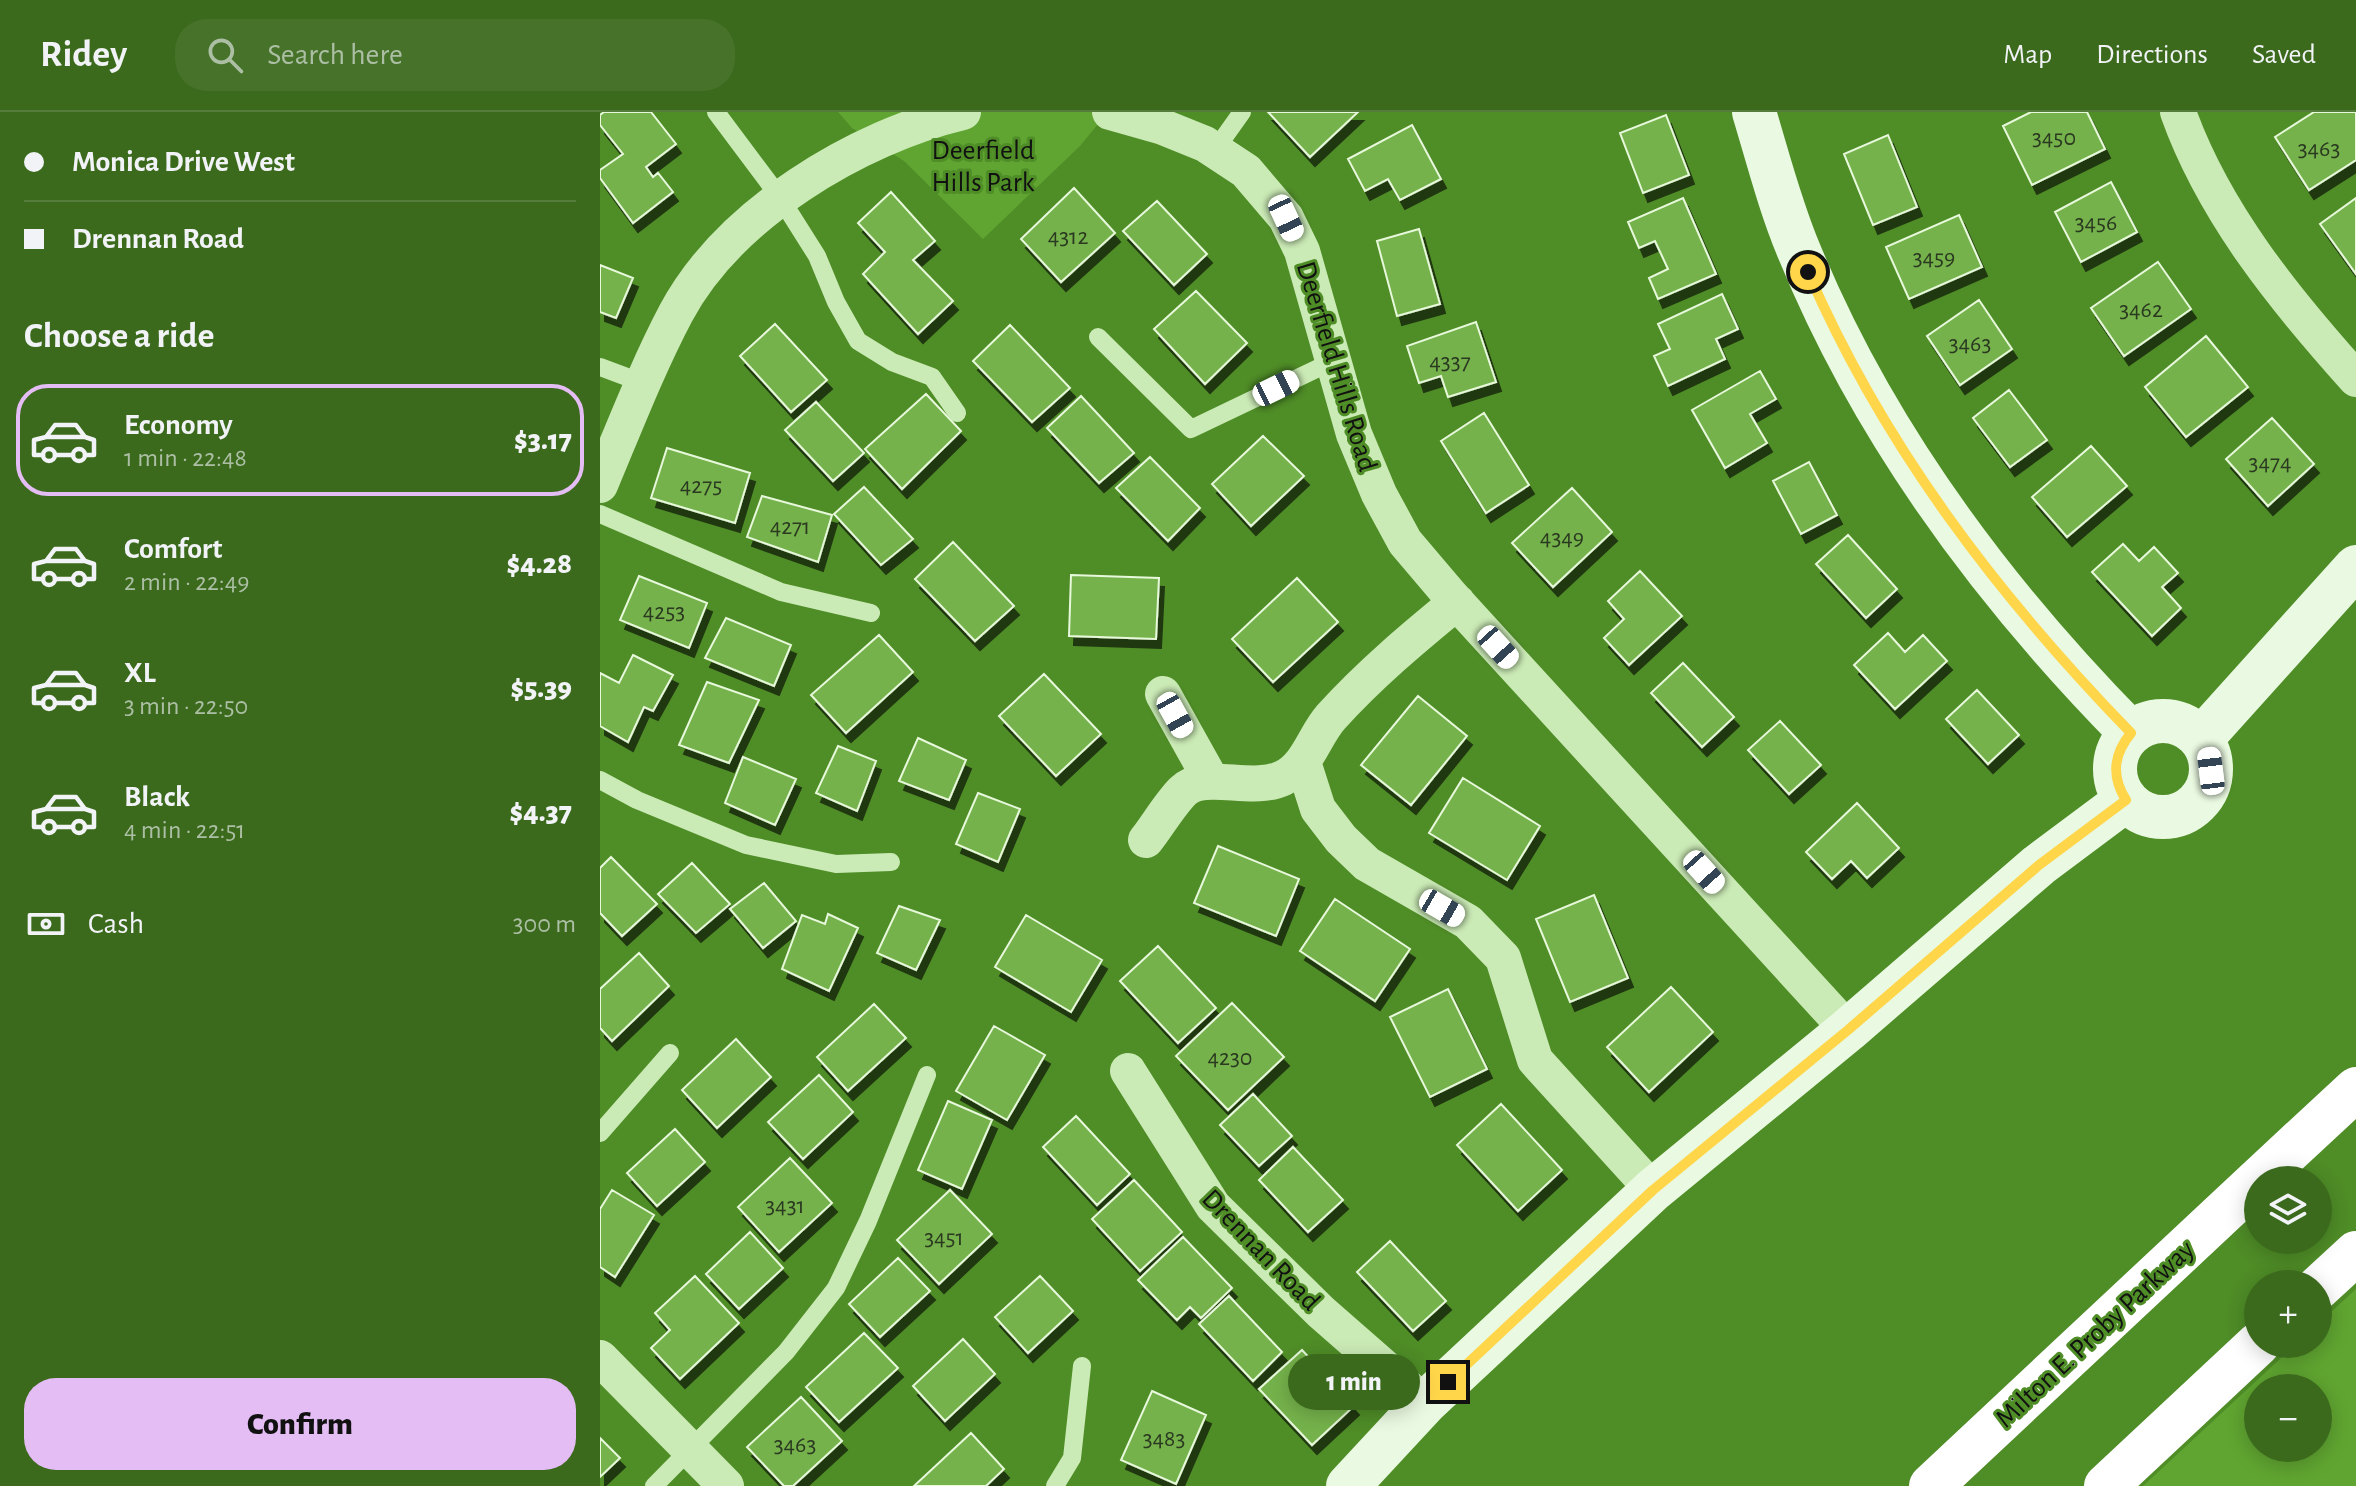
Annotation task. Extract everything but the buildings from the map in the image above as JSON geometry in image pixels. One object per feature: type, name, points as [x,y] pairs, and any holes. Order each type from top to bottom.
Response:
[{"type":"highway","name":"Milton E. Proby Parkway","points":[[2273,1166],[2356,1089]]},
{"type":"highway","name":"Milton E. Proby Parkway","points":[[1931,1486],[2244,1193]]},
{"type":"highway","points":[[2332,1275],[2356,1253]]},
{"type":"highway","points":[[2106,1486],[2244,1357]]},
{"type":"street","points":[[600,485],[677,311],[710,264],[746,224],[799,185],[912,119],[963,112]]},
{"type":"street","name":"Deerfield Hills Road","points":[[1110,112],[1163,127],[1215,150],[1246,171],[1286,218],[1302,251],[1354,434],[1379,494],[1405,542],[1848,1030]]},
{"type":"street","points":[[1754,112],[1798,249],[1816,291],[1859,377],[1931,496],[2013,605],[2131,733]]},
{"type":"street","points":[[2178,112],[2213,190],[2252,249],[2298,315],[2356,379]]},
{"type":"street","points":[[2201,739],[2356,567]]},
{"type":"street","points":[[1146,840],[1184,789],[1211,780],[1250,786],[1283,778],[1303,762],[1328,720],[1385,661],[1457,602]]},
{"type":"street","points":[[1163,694],[1211,780]]},
{"type":"street","points":[[2159,721],[2175,722],[2201,739],[2209,754],[2211,771],[2208,787],[2199,801],[2186,811],[2170,817],[2138,811],[2126,800],[2118,787],[2116,759],[2121,745],[2131,733],[2159,721]]},
{"type":"street","points":[[1303,762],[1318,809],[1358,856],[1468,922],[1503,958],[1535,1060],[1653,1190]]},
{"type":"street","points":[[1348,1486],[1425,1403],[1653,1190],[1848,1030],[2039,865],[2126,800]]},
{"type":"street","name":"Drennan Road","points":[[1128,1071],[1213,1206],[1321,1312],[1425,1403]]},
{"type":"street","points":[[600,1358],[726,1486]]},
{"type":"lane","points":[[716,112],[781,199],[817,256],[836,302],[858,341],[892,362],[932,377],[957,413]]},
{"type":"lane","points":[[1215,150],[1242,112]]},
{"type":"lane","points":[[1098,337],[1191,429],[1333,361]]},
{"type":"lane","points":[[600,367],[643,383]]},
{"type":"lane","points":[[600,514],[781,592],[871,613]]},
{"type":"lane","points":[[600,780],[637,800],[746,845],[836,864],[891,862]]},
{"type":"lane","points":[[600,1133],[670,1053]]},
{"type":"lane","points":[[654,1486],[786,1352],[836,1288],[868,1221],[927,1075]]},
{"type":"lane","points":[[1055,1486],[1072,1458],[1082,1366]]},
{"type":"green space","name":"Deerfield Hills Park","points":[[838,112],[1108,112],[1080,146],[983,239],[904,161],[852,128]]},
{"type":"green space","points":[[2356,1289],[2356,1486],[2143,1486],[2244,1392],[2244,1462],[2332,1462],[2332,1374],[2264,1374],[2281,1358],[2332,1358],[2332,1311]]},
{"type":"route","points":[[1448,1382],[1653,1190],[1848,1030],[2039,865],[2126,800],[2118,787],[2116,759],[2121,745],[2131,733],[2013,605],[1931,496],[1859,377],[1808,272]]}]
